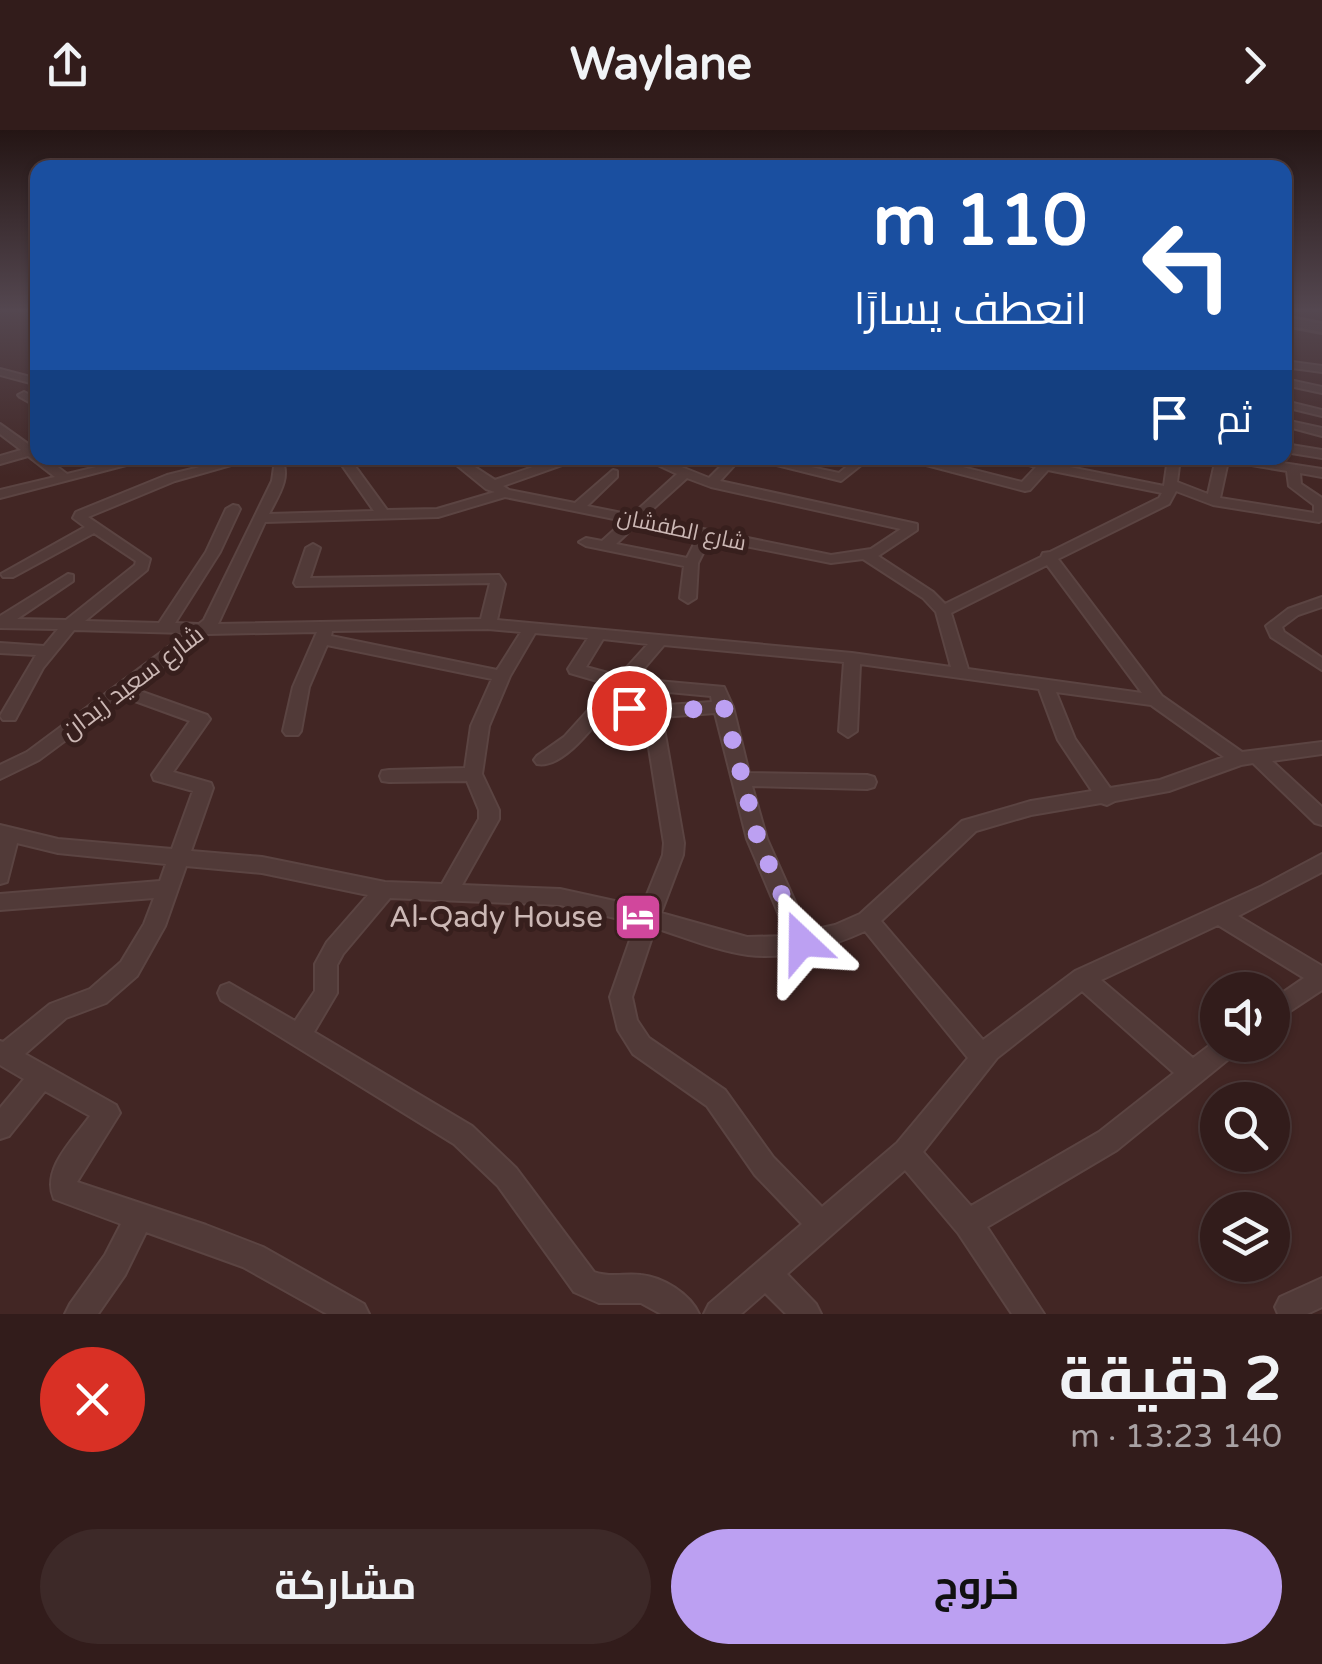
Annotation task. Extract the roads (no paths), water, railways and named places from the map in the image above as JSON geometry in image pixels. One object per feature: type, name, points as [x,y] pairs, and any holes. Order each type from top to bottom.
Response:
[{"type":"street","points":[[0,372],[30,380]]},
{"type":"street","points":[[1292,384],[1322,390]]},
{"type":"street","points":[[24,395],[30,399]]},
{"type":"street","points":[[1292,406],[1322,413]]},
{"type":"street","points":[[1292,425],[1322,432]]},
{"type":"street","points":[[0,428],[28,452]]},
{"type":"street","points":[[1292,449],[1322,454]]},
{"type":"street","points":[[0,460],[28,452]]},
{"type":"street","points":[[46,465],[66,480]]},
{"type":"street","points":[[0,494],[66,480],[108,465]]},
{"type":"street","points":[[9,716],[36,666],[70,625],[144,563],[144,559],[81,515],[171,478],[222,465]]},
{"type":"street","name":"شارع سعيد زيدان","points":[[0,773],[33,756],[202,629],[221,610],[280,474],[277,465]]},
{"type":"street","points":[[348,465],[382,513]]},
{"type":"street","name":"شارع الطفشان","points":[[464,465],[498,489],[577,508],[830,559],[868,556]]},
{"type":"street","points":[[262,518],[448,511],[540,465]]},
{"type":"street","points":[[664,465],[711,482],[912,527],[868,556],[928,596],[943,611],[962,674]]},
{"type":"street","points":[[711,482],[728,465]]},
{"type":"street","points":[[799,465],[841,477],[857,465]]},
{"type":"street","points":[[942,465],[1024,486],[1044,466]]},
{"type":"street","points":[[1040,465],[1314,519],[1321,514],[1321,503],[1294,486],[1293,469]]},
{"type":"street","points":[[943,611],[1151,508],[1171,488],[1173,465]]},
{"type":"street","points":[[1213,501],[1221,465]]},
{"type":"street","points":[[1271,465],[1322,473]]},
{"type":"street","points":[[577,508],[613,474]]},
{"type":"street","points":[[605,546],[684,474]]},
{"type":"street","points":[[164,628],[212,552],[233,509]]},
{"type":"street","points":[[8,574],[95,528]]},
{"type":"street","points":[[688,598],[692,562],[706,534]]},
{"type":"street","points":[[586,542],[692,562]]},
{"type":"street","points":[[313,548],[301,583],[494,578],[498,584],[488,624]]},
{"type":"street","points":[[1048,556],[1156,700],[1248,758],[1322,818]]},
{"type":"street","points":[[0,623],[68,578]]},
{"type":"street","points":[[1322,602],[1292,612],[1274,626],[1276,634],[1322,664]]},
{"type":"street","points":[[0,623],[325,632],[488,624],[852,658],[1156,700]]},
{"type":"street","points":[[448,892],[488,819],[488,810],[472,774],[480,726],[502,676],[530,629]]},
{"type":"street","points":[[325,632],[502,676]]},
{"type":"street","points":[[292,731],[301,687],[325,632]]},
{"type":"street","points":[[598,634],[576,669],[624,683],[714,689],[724,707],[739,778],[758,839],[802,942]]},
{"type":"street","points":[[543,760],[570,742],[661,639]]},
{"type":"street","points":[[0,648],[49,651]]},
{"type":"street","points":[[848,731],[852,658]]},
{"type":"street","points":[[1045,684],[1067,740],[1107,798]]},
{"type":"street","points":[[122,690],[201,719],[161,774],[204,788],[154,926],[129,968],[98,996],[58,1011],[4,1053],[107,1113],[64,1174],[62,1190],[138,1218],[172,1225],[257,1258],[354,1314]]},
{"type":"street","points":[[606,704],[652,712],[724,707]]},
{"type":"street","points":[[652,712],[674,842],[622,997],[626,1023],[641,1046],[716,1098],[764,1166],[821,1225]]},
{"type":"street","points":[[0,876],[4,834],[58,846],[262,865],[385,890],[560,897],[747,946],[802,942],[868,920],[970,826],[1031,808],[1162,786],[1248,758],[1322,748]]},
{"type":"street","points":[[389,776],[472,774]]},
{"type":"street","points":[[739,778],[867,782]]},
{"type":"street","points":[[719,1314],[906,1152],[983,1058],[1083,978],[1269,892],[1322,862]]},
{"type":"street","points":[[0,902],[166,889]]},
{"type":"street","points":[[300,1034],[326,993],[326,964],[334,948],[385,890]]},
{"type":"street","points":[[1217,914],[1322,977],[1290,1000]]},
{"type":"street","points":[[868,920],[983,1058]]},
{"type":"street","points":[[1083,978],[1191,1072]]},
{"type":"street","points":[[229,994],[462,1135],[507,1177],[584,1282],[596,1290],[641,1289],[658,1293],[684,1314]]},
{"type":"street","points":[[968,1223],[1069,1161],[1108,1142],[1205,1062]]},
{"type":"street","points":[[0,1127],[42,1076]]},
{"type":"street","points":[[906,1152],[968,1223],[1029,1314]]},
{"type":"street","points":[[80,1314],[116,1265],[138,1218]]},
{"type":"street","points":[[766,1273],[806,1314]]},
{"type":"street","points":[[1290,1306],[1322,1292]]},
{"type":"place","name":"Al-Qady House","points":[[638,917]]}]
